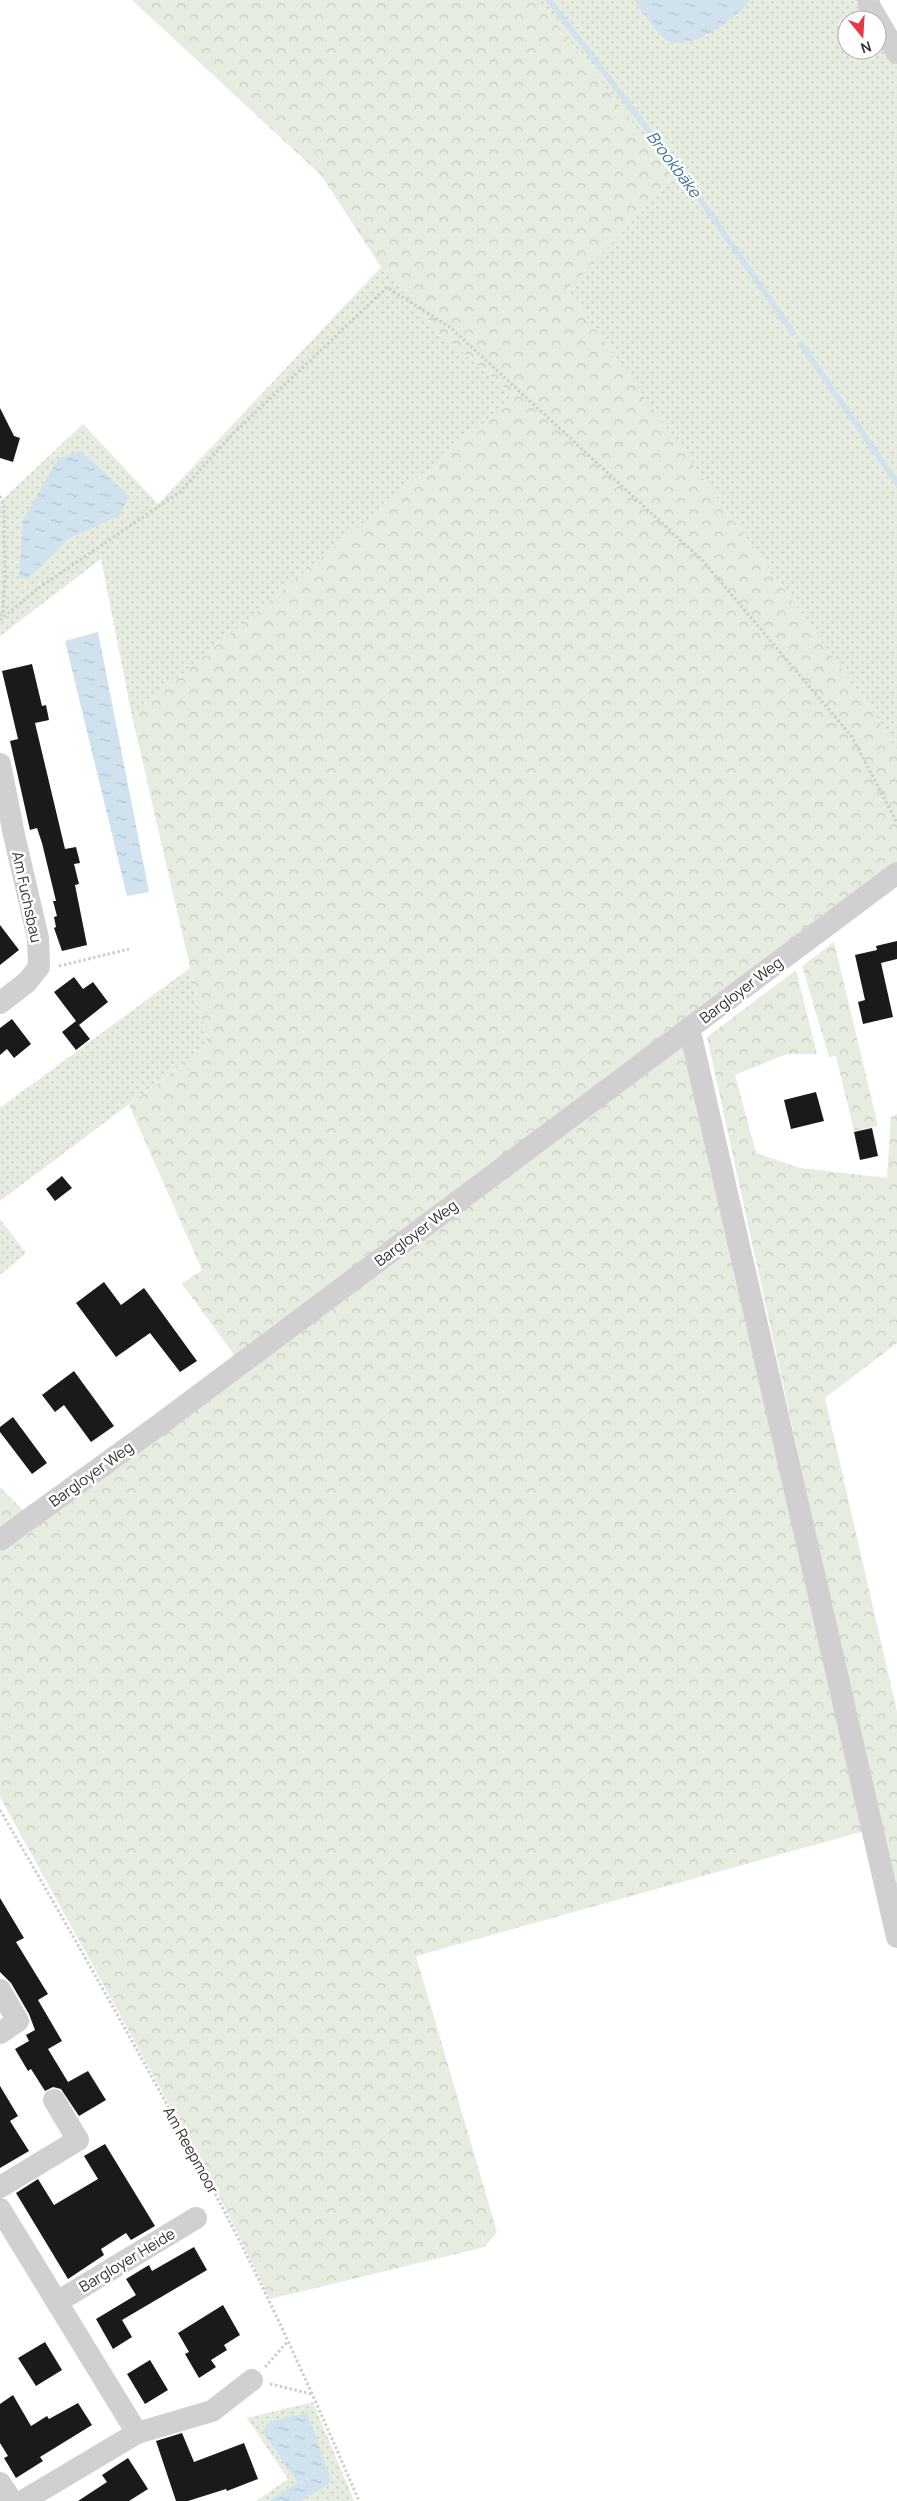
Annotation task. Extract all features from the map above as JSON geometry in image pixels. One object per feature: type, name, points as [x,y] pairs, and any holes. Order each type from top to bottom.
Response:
[{"type":"street","points":[[868,0],[870,7],[897,53]]},
{"type":"street","name":"Am Fuchsbau","points":[[0,764],[7,836],[38,938],[39,967]]},
{"type":"street","name":"Bargloyer Weg","points":[[0,1540],[175,1413],[897,873]]},
{"type":"street","points":[[0,1003],[27,982],[39,967]]},
{"type":"street","points":[[686,1031],[692,1040],[897,1937]]},
{"type":"street","points":[[0,1990],[9,2027]]},
{"type":"street","points":[[0,2188],[78,2140],[54,2100]]},
{"type":"street","points":[[0,2209],[137,2433]]},
{"type":"street","name":"Bargloyer Heide","points":[[57,2302],[196,2218]]},
{"type":"street","points":[[23,2501],[137,2433],[212,2411],[252,2380]]},
{"type":"street","points":[[0,2483],[12,2501]]},
{"type":"path","points":[[0,620],[40,587],[180,492],[232,435],[387,287],[451,328],[703,561],[852,737],[897,823]]},
{"type":"path","points":[[0,496],[4,505],[5,577],[3,612],[0,615]]},
{"type":"path","points":[[39,967],[53,967],[129,949]]},
{"type":"path","name":"Am Reepmoor","points":[[0,1810],[58,1908],[220,2204],[313,2394],[359,2501]]},
{"type":"path","points":[[288,2341],[252,2380],[313,2394]]},
{"type":"green space","points":[[132,0],[538,0],[674,177],[567,290],[878,720],[897,751],[897,864],[235,1356],[182,1284],[202,1270],[129,1105],[208,1045],[132,716],[515,396],[443,336],[381,267],[321,175]]},
{"type":"green space","points":[[538,0],[861,0],[866,10],[837,10],[837,60],[887,60],[887,46],[897,63],[897,751],[878,720],[567,290],[674,177]]},
{"type":"green space","points":[[381,267],[443,336],[516,396],[132,716],[101,559],[0,636],[0,502],[83,424],[158,504]]},
{"type":"green space","points":[[834,942],[878,1126],[854,1131],[836,1056],[829,1057],[802,966]]},
{"type":"green space","points":[[190,968],[208,1045],[0,1201],[0,1108]]},
{"type":"green space","points":[[796,970],[817,1054],[787,1054],[735,1075],[756,1153],[800,1168],[887,1178],[891,1117],[897,1114],[897,1343],[825,1398],[897,1712],[897,1905],[707,1037]]},
{"type":"green space","points":[[681,1042],[868,1830],[416,1956],[497,2232],[485,2247],[270,2299],[216,2189],[0,1797],[0,1552],[209,1399]]},
{"type":"green space","points":[[0,1219],[26,1253],[0,1275]]},
{"type":"green space","points":[[0,1487],[23,1510],[0,1526]]},
{"type":"green space","points":[[313,2402],[354,2501],[256,2501],[288,2479],[247,2418]]},
{"type":"water","points":[[634,0],[750,0],[745,7],[726,23],[701,37],[679,43],[670,42],[660,35]]},
{"type":"water","points":[[81,451],[129,496],[119,516],[68,539],[28,579],[19,577],[23,520],[58,459]]},
{"type":"water","points":[[98,632],[149,892],[127,896],[65,641]]},
{"type":"water","points":[[307,2413],[332,2482],[301,2501],[269,2501],[298,2483],[263,2432],[268,2422]]},
{"type":"building","points":[[0,408],[14,436],[20,438],[13,462],[0,458]]},
{"type":"building","points":[[32,664],[42,706],[46,705],[49,720],[35,723],[65,849],[76,847],[80,863],[74,864],[79,884],[75,885],[87,945],[62,951],[54,928],[56,927],[54,917],[57,916],[53,901],[56,901],[42,843],[37,828],[30,830],[10,741],[18,739],[2,671]]},
{"type":"building","points":[[0,925],[19,950],[0,965]]},
{"type":"building","points":[[897,941],[897,959],[881,963],[893,1017],[863,1024],[858,1002],[865,1000],[855,955],[877,950],[876,946]]},
{"type":"building","points":[[74,977],[83,989],[93,982],[108,1002],[79,1025],[90,1039],[76,1050],[62,1032],[76,1021],[54,992]]},
{"type":"building","points":[[12,1019],[31,1044],[14,1058],[7,1049],[0,1055],[0,1028]]},
{"type":"building","points":[[816,1092],[824,1121],[791,1129],[784,1100]]},
{"type":"building","points":[[872,1128],[878,1156],[860,1160],[854,1132]]},
{"type":"building","points":[[62,1176],[72,1188],[55,1201],[46,1189]]},
{"type":"building","points":[[104,1282],[121,1305],[144,1288],[197,1361],[180,1372],[150,1333],[116,1357],[76,1303]]},
{"type":"building","points":[[74,1371],[114,1426],[91,1442],[64,1405],[55,1412],[42,1395]]},
{"type":"building","points":[[13,1417],[47,1463],[32,1474],[0,1432],[0,1427]]},
{"type":"building","points":[[0,1898],[24,1938],[16,1942],[48,1994],[38,2000],[62,2041],[48,2049],[68,2082],[88,2071],[106,2100],[79,2116],[61,2089],[53,2087],[45,2091],[31,2069],[28,2071],[15,2049],[29,2041],[26,2035],[35,2030],[29,2014],[11,1983],[0,1972]]},
{"type":"building","points":[[0,2086],[18,2116],[10,2121],[29,2151],[0,2168]]},
{"type":"building","points":[[105,2144],[155,2226],[131,2240],[126,2233],[101,2249],[104,2255],[68,2279],[16,2193],[38,2179],[54,2205],[98,2179],[84,2156]]},
{"type":"building","points":[[194,2247],[207,2270],[122,2320],[132,2337],[113,2349],[96,2319],[136,2295],[126,2279],[149,2265],[152,2271]]},
{"type":"building","points":[[223,2305],[240,2335],[224,2345],[227,2350],[211,2360],[216,2367],[199,2378],[185,2354],[189,2352],[178,2333]]},
{"type":"building","points":[[45,2342],[62,2370],[36,2386],[18,2358]]},
{"type":"building","points":[[150,2360],[168,2390],[145,2404],[127,2374]]},
{"type":"building","points":[[13,2395],[31,2426],[47,2416],[49,2419],[78,2403],[92,2425],[40,2457],[43,2461],[16,2478],[4,2458],[8,2456],[0,2443],[0,2404]]},
{"type":"building","points":[[182,2433],[194,2462],[244,2443],[258,2479],[227,2491],[226,2489],[188,2501],[176,2501],[156,2441]]},
{"type":"building","points":[[128,2458],[148,2489],[129,2501],[78,2501],[107,2482],[102,2475]]},
{"type":"waterway","name":"Brookbäke","points":[[549,0],[693,189],[793,333]]},
{"type":"waterway","name":"Brookbäke","points":[[801,344],[897,483]]}]
